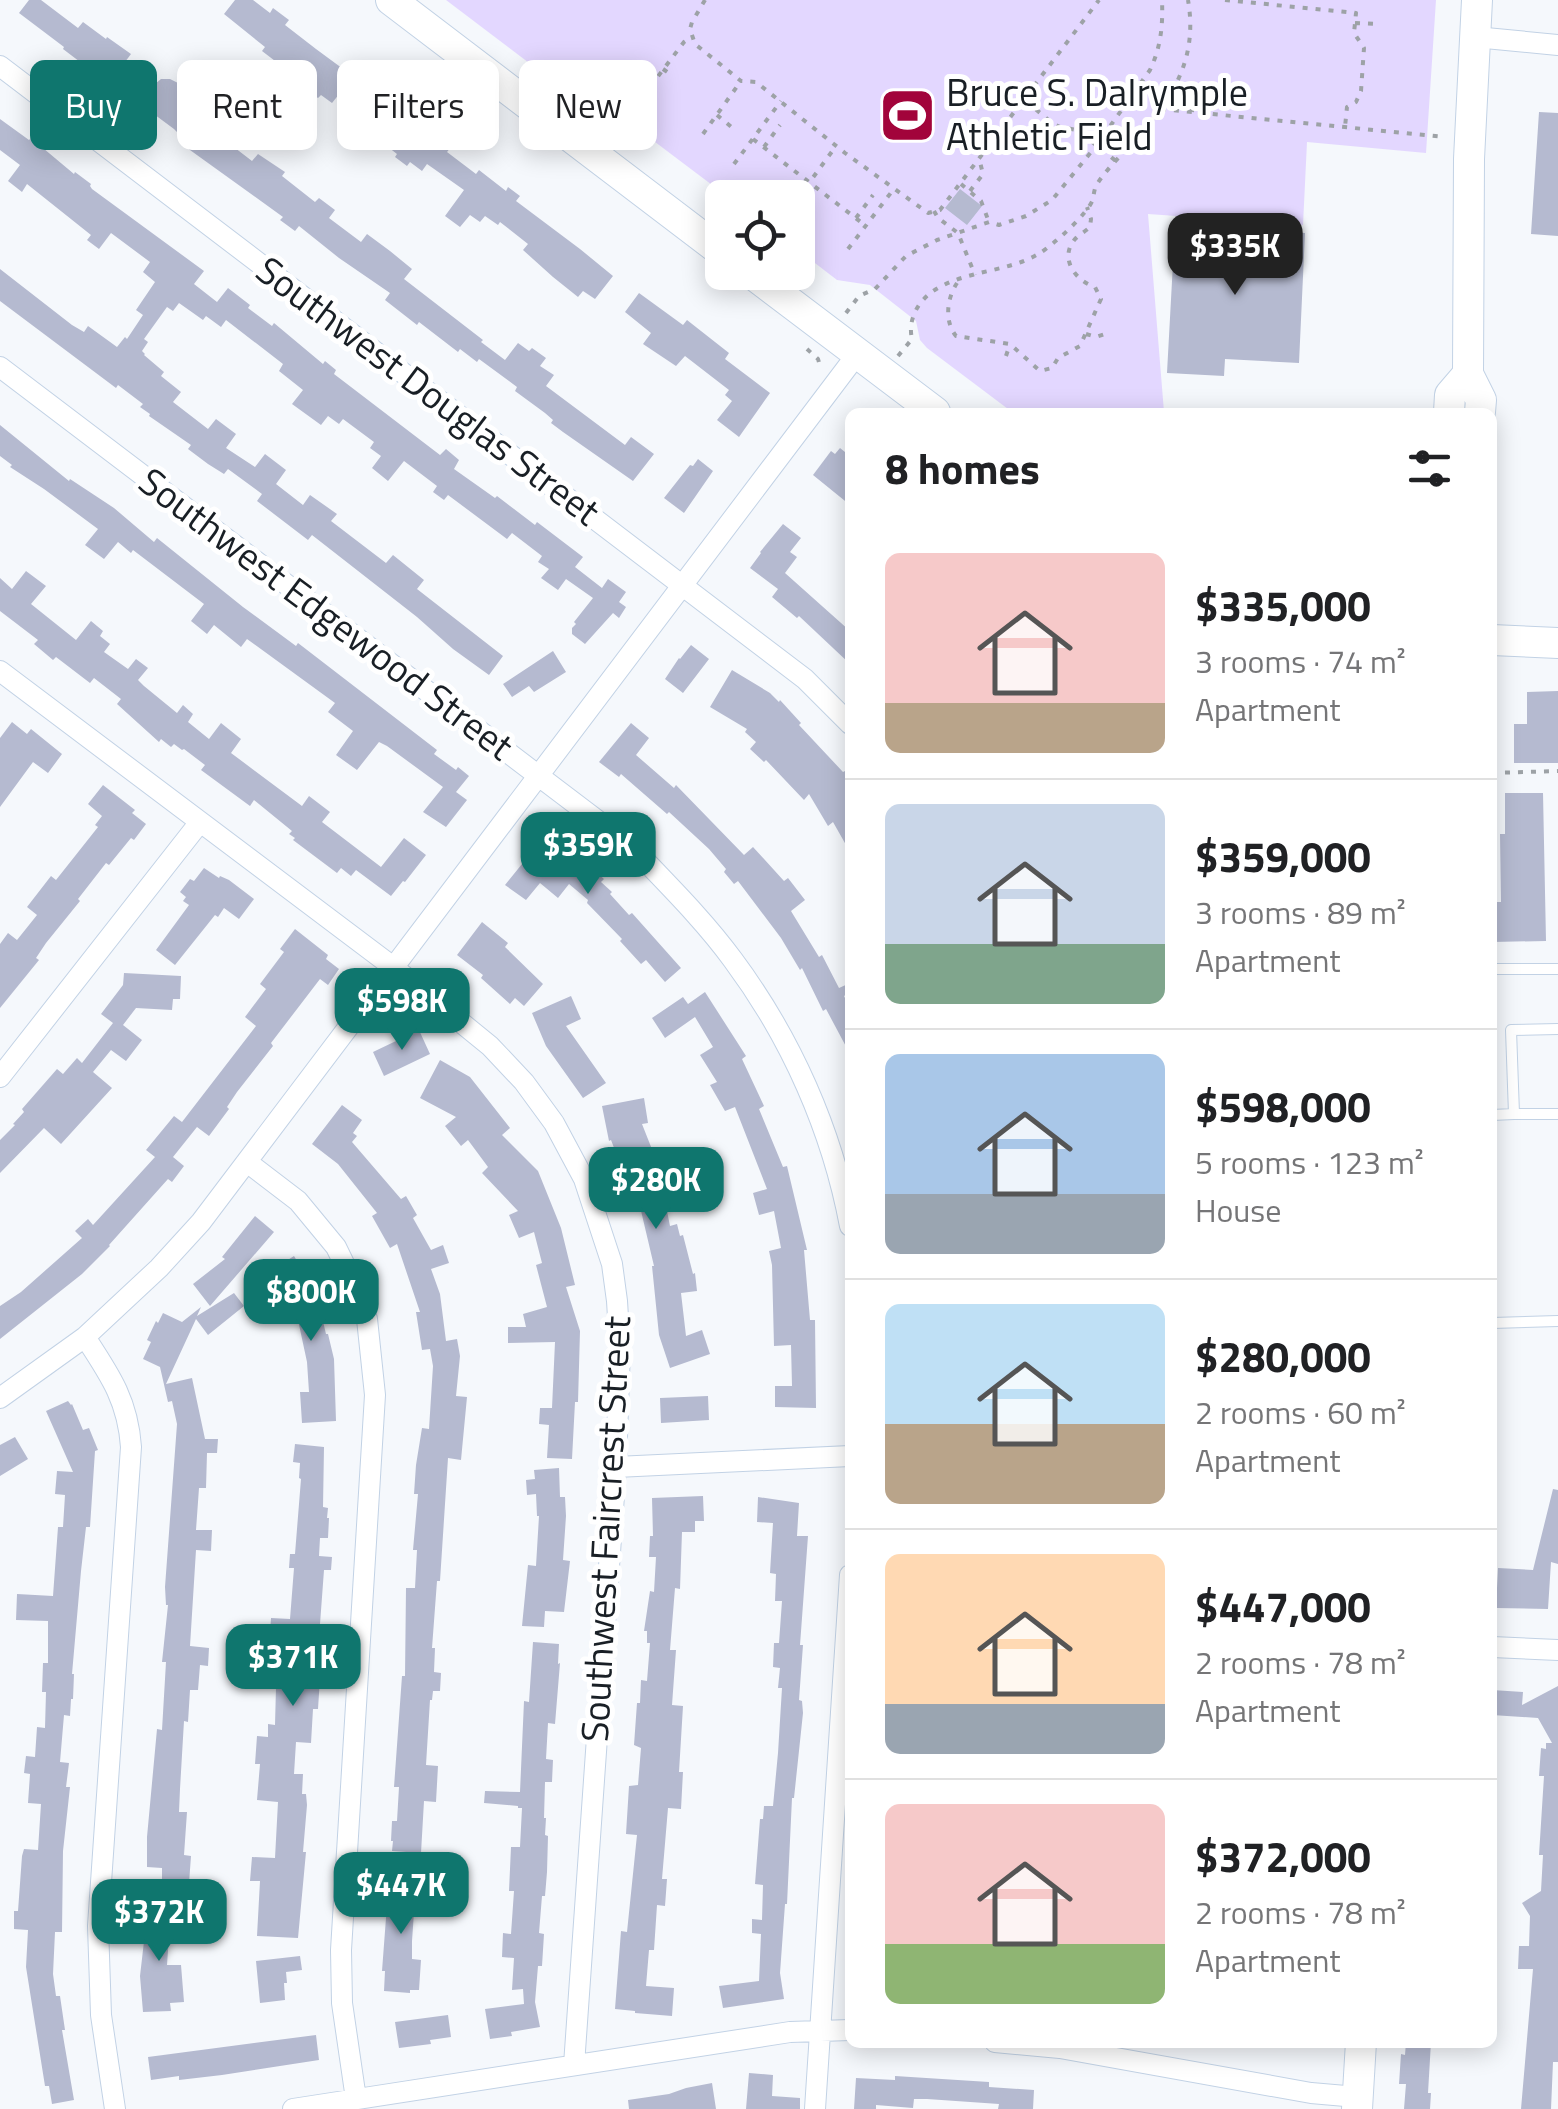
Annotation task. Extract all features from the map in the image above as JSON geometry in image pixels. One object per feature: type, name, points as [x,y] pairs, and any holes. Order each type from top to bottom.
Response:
[{"type":"main road","points":[[392,0],[705,239]]},
{"type":"main road","points":[[1477,0],[1470,138],[1468,374],[1481,400],[1480,408]]},
{"type":"main road","points":[[774,290],[930,408]]},
{"type":"main road","points":[[1449,408],[1450,395],[1468,374]]},
{"type":"main road","points":[[1497,640],[1558,643]]},
{"type":"main road","points":[[1357,2103],[1361,2048]]},
{"type":"street","points":[[1475,38],[1558,44]]},
{"type":"street","name":"Southwest Douglas Street","points":[[0,66],[805,679],[845,719]]},
{"type":"street","points":[[0,1398],[85,1337],[160,1268],[201,1222],[858,353]]},
{"type":"street","name":"Southwest Edgewood Street","points":[[0,367],[631,846],[696,914],[776,1022],[814,1102],[845,1200]]},
{"type":"street","name":"Southwest Faircrest Street","points":[[2,676],[393,966],[490,1046],[524,1082],[554,1123],[584,1179],[612,1264],[620,1349],[616,1467],[574,2065]]},
{"type":"street","points":[[0,1077],[200,822]]},
{"type":"street","points":[[247,1162],[298,1201],[336,1247],[354,1282],[366,1319],[375,1395],[341,1950],[342,2003],[356,2099]]},
{"type":"street","points":[[85,1337],[114,1381],[127,1412],[131,1447],[98,1926],[101,2015],[114,2109]]},
{"type":"street","points":[[616,1467],[845,1456]]},
{"type":"street","points":[[1497,1648],[1558,1650]]},
{"type":"street","points":[[815,2109],[845,1652]]},
{"type":"street","points":[[293,2109],[820,2029],[845,2030]]},
{"type":"street","points":[[1075,2048],[1357,2103]]},
{"type":"lane","points":[[1497,969],[1558,968]]},
{"type":"lane","points":[[1514,1114],[1511,1030],[1558,1029]]},
{"type":"lane","points":[[1497,1115],[1558,1114]]},
{"type":"lane","points":[[1497,1323],[1558,1322]]},
{"type":"path","points":[[705,0],[692,22],[695,44],[742,81],[756,82],[928,212],[940,210],[1099,0]]},
{"type":"path","points":[[858,296],[875,289],[906,256],[937,240],[989,222],[999,225],[1044,206],[1096,146],[1140,86],[1156,57],[1162,31],[1162,0]]},
{"type":"path","points":[[912,338],[914,311],[938,288],[1044,251],[1093,200],[1094,188],[1175,87],[1186,61],[1191,27],[1188,0]]},
{"type":"path","points":[[1225,0],[1356,13],[1354,32],[1364,48],[1361,90],[1356,102],[1346,107],[1345,127]]},
{"type":"path","points":[[1355,23],[1377,24]]},
{"type":"path","points":[[657,78],[692,37]]},
{"type":"path","points":[[664,69],[673,76]]},
{"type":"path","points":[[703,134],[742,81]]},
{"type":"path","points":[[1024,100],[1060,127],[1076,130],[1116,161]]},
{"type":"path","points":[[1192,112],[1193,100]]},
{"type":"path","points":[[734,164],[781,101]]},
{"type":"path","points":[[1160,109],[1470,138]]},
{"type":"path","points":[[716,115],[735,130]]},
{"type":"path","points":[[764,148],[780,125]]},
{"type":"path","points":[[1139,136],[1149,140],[1149,151]]},
{"type":"path","points":[[753,139],[806,180]]},
{"type":"path","points":[[810,180],[836,146]]},
{"type":"path","points":[[970,192],[984,174],[979,160]]},
{"type":"path","points":[[960,184],[981,201],[989,222]]},
{"type":"path","points":[[815,187],[866,226]]},
{"type":"path","points":[[848,250],[894,188]]},
{"type":"path","points":[[856,218],[873,194]]},
{"type":"path","points":[[960,280],[948,302],[948,324],[956,336],[1010,344],[1040,371],[1047,371],[1058,358],[1080,346],[1101,299],[1098,290],[1073,273],[1069,256],[1075,239],[1090,227],[1087,207]]},
{"type":"path","points":[[934,211],[958,233],[975,276]]},
{"type":"path","points":[[928,296],[938,294],[948,302]]},
{"type":"path","points":[[1086,334],[1106,334]]},
{"type":"path","points":[[1006,356],[1010,344]]},
{"type":"path","points":[[807,350],[820,362],[820,372]]},
{"type":"path","points":[[1497,772],[1558,771]]},
{"type":"shaded area","points":[[446,0],[1436,0],[1426,153],[1307,142],[1303,225],[1148,214],[1164,408],[1007,408],[927,348],[920,340],[916,321],[870,285],[837,280],[815,263],[815,180],[705,180],[657,143],[657,60],[525,60]]},
{"type":"building","points":[[29,0],[41,0],[78,28],[83,22],[131,54],[126,60],[78,60],[19,13]]},
{"type":"building","points":[[235,0],[253,0],[270,13],[273,8],[289,20],[285,25],[337,64],[337,97],[332,103],[321,95],[317,97],[317,60],[274,60],[262,51],[265,47],[224,14]]},
{"type":"building","points":[[161,79],[177,82],[177,132],[157,116],[157,82]]},
{"type":"building","points":[[1539,112],[1558,113],[1558,236],[1531,234]]},
{"type":"building","points":[[0,119],[30,139],[30,150],[45,150],[204,271],[194,284],[217,302],[228,288],[250,305],[248,308],[272,326],[274,323],[323,364],[325,361],[336,370],[334,374],[440,455],[446,449],[459,460],[454,469],[583,557],[575,567],[602,588],[608,579],[626,592],[619,602],[626,607],[619,618],[613,613],[585,644],[572,634],[572,628],[593,598],[566,579],[558,590],[541,578],[549,569],[538,562],[542,556],[512,533],[507,539],[448,495],[444,500],[433,492],[437,486],[404,461],[388,481],[372,468],[381,456],[370,448],[374,442],[343,419],[339,424],[328,416],[321,425],[292,404],[303,390],[279,371],[283,364],[226,320],[221,327],[179,303],[173,311],[167,307],[144,339],[148,342],[142,351],[164,372],[161,376],[181,392],[173,402],[208,429],[216,419],[236,434],[226,448],[255,467],[265,454],[286,470],[276,484],[303,505],[310,495],[337,514],[331,521],[386,563],[393,555],[424,580],[417,589],[503,656],[489,675],[312,535],[308,540],[257,501],[262,494],[228,469],[224,474],[208,464],[188,449],[191,445],[149,416],[140,407],[143,404],[0,301],[0,269],[72,325],[84,332],[88,326],[117,347],[143,315],[136,310],[155,282],[143,272],[150,262],[111,233],[99,249],[87,240],[91,235],[27,184],[22,192],[8,181],[20,165],[0,150]]},
{"type":"building","points":[[190,150],[238,150],[252,161],[258,154],[285,172],[282,176],[315,202],[319,198],[335,210],[329,218],[361,242],[367,234],[412,269],[404,279],[481,342],[505,360],[518,343],[529,351],[532,348],[546,358],[540,366],[554,375],[546,386],[625,445],[631,437],[654,454],[633,481],[551,423],[553,420],[515,391],[517,387],[479,359],[477,362],[460,349],[458,352],[419,322],[417,325],[385,300],[390,293],[299,226],[295,231],[280,220],[283,217]]},
{"type":"building","points":[[392,150],[449,150],[476,174],[479,170],[506,191],[508,187],[520,196],[516,201],[613,276],[595,299],[583,291],[578,297],[523,250],[528,244],[500,222],[498,225],[485,216],[480,222],[470,215],[460,227],[445,216],[464,190],[427,164],[422,171],[410,162],[407,166],[395,157],[397,154]]},
{"type":"building","points":[[960,189],[982,206],[967,225],[945,208]]},
{"type":"building","points":[[1175,226],[1305,233],[1299,363],[1225,359],[1224,376],[1167,373]]},
{"type":"building","points":[[639,293],[683,325],[687,320],[729,353],[725,359],[770,393],[739,437],[717,420],[732,401],[725,395],[729,390],[685,356],[676,366],[643,344],[651,333],[625,312]]},
{"type":"building","points":[[0,425],[69,481],[114,508],[154,542],[157,538],[243,607],[296,646],[298,643],[437,750],[434,754],[469,776],[456,792],[467,800],[446,827],[423,812],[443,787],[379,742],[357,770],[336,755],[353,731],[328,712],[335,703],[247,639],[241,647],[214,625],[207,634],[191,621],[204,604],[133,550],[131,553],[118,542],[104,559],[85,545],[98,529],[10,467],[0,456]]},
{"type":"building","points":[[840,448],[845,452],[845,501],[813,475],[831,451],[835,454]]},
{"type":"building","points":[[698,459],[713,471],[684,513],[664,498]]},
{"type":"building","points":[[783,524],[801,538],[790,552],[797,557],[785,573],[845,627],[845,659],[799,616],[772,597],[778,589],[750,568]]},
{"type":"building","points":[[26,571],[46,586],[31,604],[76,640],[91,621],[110,644],[104,652],[128,669],[136,659],[148,668],[138,680],[144,686],[177,713],[183,705],[193,714],[188,722],[209,739],[221,723],[241,739],[231,753],[302,806],[309,796],[330,812],[322,822],[381,867],[404,838],[426,855],[391,896],[356,870],[351,876],[341,868],[337,873],[293,840],[289,834],[292,831],[254,800],[250,806],[201,770],[205,765],[184,749],[174,744],[171,747],[161,739],[159,742],[117,704],[121,699],[94,678],[90,683],[56,657],[53,660],[34,644],[38,640],[0,611],[0,578],[12,589]]},
{"type":"building","points":[[691,645],[709,659],[683,693],[665,679]]},
{"type":"building","points":[[553,651],[566,672],[534,692],[529,686],[512,697],[503,684]]},
{"type":"building","points":[[732,670],[780,700],[845,771],[845,843],[833,822],[828,826],[809,794],[804,800],[750,749],[756,742],[745,732],[747,729],[710,707]]},
{"type":"building","points":[[1558,691],[1558,763],[1514,763],[1514,724],[1527,724],[1527,692]]},
{"type":"building","points":[[12,722],[27,734],[31,729],[62,754],[48,773],[33,762],[0,807],[0,738]]},
{"type":"building","points":[[631,723],[649,738],[636,755],[674,788],[676,785],[744,855],[753,847],[784,881],[788,878],[805,900],[791,911],[819,957],[822,955],[839,988],[845,985],[845,1045],[802,968],[738,881],[734,884],[709,849],[669,812],[621,774],[619,777],[599,762]]},
{"type":"building","points":[[103,785],[146,824],[109,865],[106,863],[46,943],[36,958],[39,960],[0,1008],[0,944],[8,933],[17,940],[37,915],[27,907],[51,876],[56,880],[98,827],[95,825],[102,816],[88,804]]},
{"type":"building","points":[[1505,793],[1543,793],[1546,941],[1497,942],[1500,834],[1505,834]]},
{"type":"building","points":[[552,827],[577,846],[573,852],[604,879],[601,882],[610,894],[681,968],[665,982],[646,960],[641,964],[588,900],[569,884],[558,898],[540,883],[526,900],[505,885]]},
{"type":"building","points":[[204,868],[254,899],[239,919],[224,908],[218,917],[215,915],[175,965],[156,950],[189,905],[180,892]]},
{"type":"building","points":[[482,922],[508,943],[505,947],[543,984],[524,1006],[515,998],[510,1004],[457,955]]},
{"type":"building","points":[[295,929],[339,969],[328,985],[320,979],[271,1043],[273,1046],[209,1136],[197,1127],[173,1157],[184,1166],[172,1182],[168,1179],[82,1274],[0,1339],[0,1306],[82,1238],[75,1231],[88,1219],[93,1225],[155,1157],[146,1150],[174,1116],[182,1122],[256,1026],[245,1017],[266,989],[260,984],[284,952],[280,949]]},
{"type":"building","points":[[124,973],[181,976],[180,999],[173,999],[172,1010],[136,1008],[123,1025],[142,1040],[126,1061],[111,1050],[93,1072],[112,1088],[61,1144],[44,1128],[0,1173],[0,1140],[57,1069],[63,1074],[77,1058],[82,1063],[113,1023],[101,1014],[123,985]]},
{"type":"building","points":[[705,992],[746,1056],[742,1059],[764,1106],[759,1109],[783,1167],[787,1166],[807,1250],[810,1320],[815,1320],[816,1408],[775,1407],[775,1386],[792,1386],[791,1345],[774,1346],[769,1251],[781,1248],[774,1211],[759,1215],[753,1193],[767,1189],[735,1107],[725,1111],[710,1085],[717,1082],[700,1055],[713,1047],[695,1017],[665,1038],[652,1018],[683,997],[688,1004]]},
{"type":"building","points":[[571,996],[581,1019],[566,1026],[606,1083],[583,1098],[546,1046],[532,1013]]},
{"type":"building","points":[[419,1030],[430,1054],[384,1076],[373,1052]]},
{"type":"building","points":[[440,1060],[470,1077],[510,1128],[502,1135],[538,1171],[561,1228],[575,1285],[566,1287],[580,1331],[572,1459],[547,1458],[549,1425],[539,1424],[540,1408],[552,1408],[555,1342],[508,1343],[508,1327],[526,1327],[523,1314],[547,1307],[536,1265],[542,1263],[534,1232],[519,1238],[509,1215],[518,1211],[482,1173],[488,1167],[468,1140],[461,1146],[445,1126],[456,1117],[420,1098]]},
{"type":"building","points":[[644,1098],[648,1123],[642,1124],[657,1162],[648,1166],[666,1206],[670,1226],[677,1224],[680,1236],[683,1235],[695,1273],[697,1291],[681,1293],[686,1336],[702,1330],[710,1354],[670,1368],[659,1335],[654,1266],[638,1198],[634,1200],[609,1141],[602,1106]]},
{"type":"building","points":[[342,1105],[362,1120],[352,1142],[401,1199],[406,1196],[431,1250],[443,1245],[449,1263],[431,1269],[440,1294],[446,1341],[457,1339],[460,1356],[456,1396],[467,1397],[461,1460],[448,1458],[432,1648],[434,1672],[441,1673],[440,1691],[433,1691],[430,1700],[426,1765],[438,1766],[436,1802],[424,1801],[421,1853],[392,1851],[391,1841],[392,1821],[397,1821],[399,1787],[394,1787],[405,1676],[406,1588],[415,1588],[416,1465],[422,1428],[429,1429],[433,1366],[430,1349],[422,1350],[416,1312],[420,1312],[397,1244],[390,1248],[372,1216],[377,1213],[338,1164],[312,1144]]},
{"type":"building","points":[[255,1216],[274,1232],[210,1306],[193,1284],[225,1259],[222,1257]]},
{"type":"building","points":[[294,1256],[316,1292],[328,1334],[334,1359],[336,1421],[302,1423],[300,1392],[309,1392],[307,1362],[295,1306],[272,1270]]},
{"type":"building","points":[[234,1293],[244,1306],[208,1335],[196,1319],[166,1384],[192,1378],[205,1439],[218,1439],[217,1453],[207,1453],[206,1488],[199,1488],[196,1530],[212,1530],[211,1551],[196,1550],[190,1646],[209,1648],[208,1666],[200,1665],[198,1690],[190,1690],[188,1722],[184,1721],[179,1812],[187,1812],[184,1855],[191,1856],[188,1897],[162,1895],[162,1868],[147,1867],[147,1837],[157,1729],[162,1730],[166,1662],[162,1662],[168,1605],[165,1587],[177,1424],[160,1367],[143,1359],[151,1342],[147,1340],[163,1313],[182,1322],[201,1307],[197,1316]]},
{"type":"building","points":[[708,1396],[709,1420],[661,1423],[660,1398]]},
{"type":"building","points":[[68,1401],[83,1430],[89,1428],[98,1450],[81,1571],[73,1699],[70,1716],[64,1715],[60,1762],[69,1763],[66,1787],[70,1787],[63,1851],[62,1932],[55,1932],[53,1974],[56,1996],[60,1996],[74,2100],[52,2104],[49,2086],[45,2086],[26,1967],[28,1930],[14,1929],[24,1849],[38,1850],[41,1804],[28,1803],[30,1774],[24,1773],[26,1756],[35,1757],[37,1727],[45,1728],[46,1692],[42,1692],[43,1663],[48,1663],[48,1621],[16,1620],[17,1594],[53,1596],[58,1527],[63,1527],[65,1495],[55,1494],[57,1471],[73,1472],[46,1411]]},
{"type":"building","points":[[15,1437],[28,1459],[0,1476],[0,1445]]},
{"type":"building","points":[[295,1444],[324,1447],[323,1507],[328,1508],[329,1518],[328,1538],[320,1538],[319,1556],[332,1557],[331,1570],[324,1570],[316,1678],[320,1678],[318,1709],[313,1709],[311,1743],[296,1742],[294,1774],[303,1774],[302,1794],[306,1794],[307,1805],[298,1938],[257,1936],[260,1881],[250,1881],[252,1857],[275,1858],[278,1802],[257,1800],[260,1764],[255,1764],[257,1736],[268,1737],[268,1724],[275,1725],[277,1650],[269,1649],[271,1618],[290,1619],[294,1568],[289,1568],[290,1554],[295,1554],[301,1479],[300,1463],[293,1462]]},
{"type":"building","points":[[559,1468],[560,1497],[565,1497],[566,1516],[563,1560],[570,1561],[564,1612],[545,1611],[544,1627],[522,1626],[528,1565],[536,1566],[539,1516],[536,1494],[527,1495],[526,1480],[535,1479],[534,1470]]},
{"type":"building","points":[[1553,1489],[1558,1490],[1558,1564],[1551,1562],[1548,1609],[1497,1608],[1498,1568],[1533,1570]]},
{"type":"building","points":[[703,1496],[704,1521],[695,1521],[695,1532],[682,1532],[680,1589],[675,1588],[670,1650],[676,1650],[672,1705],[683,1706],[681,1809],[668,1808],[662,1879],[667,1879],[665,1906],[657,1905],[654,1950],[649,1950],[646,1986],[674,1988],[672,2016],[635,2013],[615,2009],[621,1931],[627,1932],[637,1835],[626,1834],[629,1786],[638,1785],[641,1748],[634,1745],[637,1703],[641,1680],[647,1681],[650,1643],[644,1631],[650,1591],[654,1592],[656,1557],[649,1557],[652,1498]]},
{"type":"building","points":[[758,1497],[799,1503],[797,1536],[808,1536],[800,1645],[799,1700],[803,1713],[792,1798],[780,1973],[784,1999],[723,2008],[719,1986],[759,1981],[761,1934],[752,1933],[752,1919],[762,1920],[763,1885],[755,1884],[760,1819],[764,1806],[773,1806],[778,1753],[782,1688],[778,1688],[780,1668],[773,1667],[782,1601],[775,1601],[776,1574],[770,1573],[773,1523],[757,1522]]},
{"type":"building","points":[[533,1642],[559,1644],[560,1663],[555,1724],[548,1723],[546,1759],[553,1760],[552,1782],[545,1782],[547,1872],[539,1933],[544,1934],[542,1966],[538,1966],[535,2002],[540,2027],[490,2039],[485,2009],[524,2004],[523,1989],[512,1990],[514,1958],[502,1957],[503,1933],[511,1934],[511,1847],[520,1847],[522,1808],[484,1803],[485,1791],[520,1792],[524,1701],[529,1702]]},
{"type":"building","points":[[1558,1686],[1558,2062],[1553,2062],[1551,2109],[1521,2109],[1533,1969],[1518,1969],[1519,1946],[1529,1946],[1530,1916],[1522,1903],[1541,1891],[1541,1748],[1552,1743],[1538,1718],[1497,1715],[1497,1690],[1523,1692],[1522,1705]]},
{"type":"building","points":[[389,1878],[422,1882],[421,1899],[415,1898],[412,1941],[412,1959],[421,1960],[419,1990],[410,1993],[384,1991]]},
{"type":"building","points":[[143,1906],[171,1908],[167,1965],[181,1965],[184,2002],[170,2003],[171,2011],[143,2012]]},
{"type":"building","points":[[300,1956],[302,1970],[286,1972],[285,2000],[260,2003],[256,1961]]},
{"type":"building","points":[[448,2015],[451,2037],[399,2048],[395,2022]]},
{"type":"building","points":[[316,2035],[319,2060],[222,2075],[151,2080],[148,2057]]},
{"type":"building","points":[[1406,2048],[1431,2048],[1430,2109],[1404,2109],[1406,2084],[1399,2084],[1401,2054],[1405,2055]]},
{"type":"building","points":[[749,2073],[773,2075],[772,2096],[800,2098],[800,2109],[746,2109]]},
{"type":"building","points":[[895,2076],[989,2082],[989,2087],[1034,2090],[1033,2109],[914,2099],[913,2108],[876,2105],[876,2109],[854,2109],[856,2078],[895,2080]]},
{"type":"building","points":[[712,2083],[716,2109],[629,2109],[628,2100]]},
{"type":"place","name":"Bruce S. DaIrymple Athletic Field","points":[[907,115]]}]
